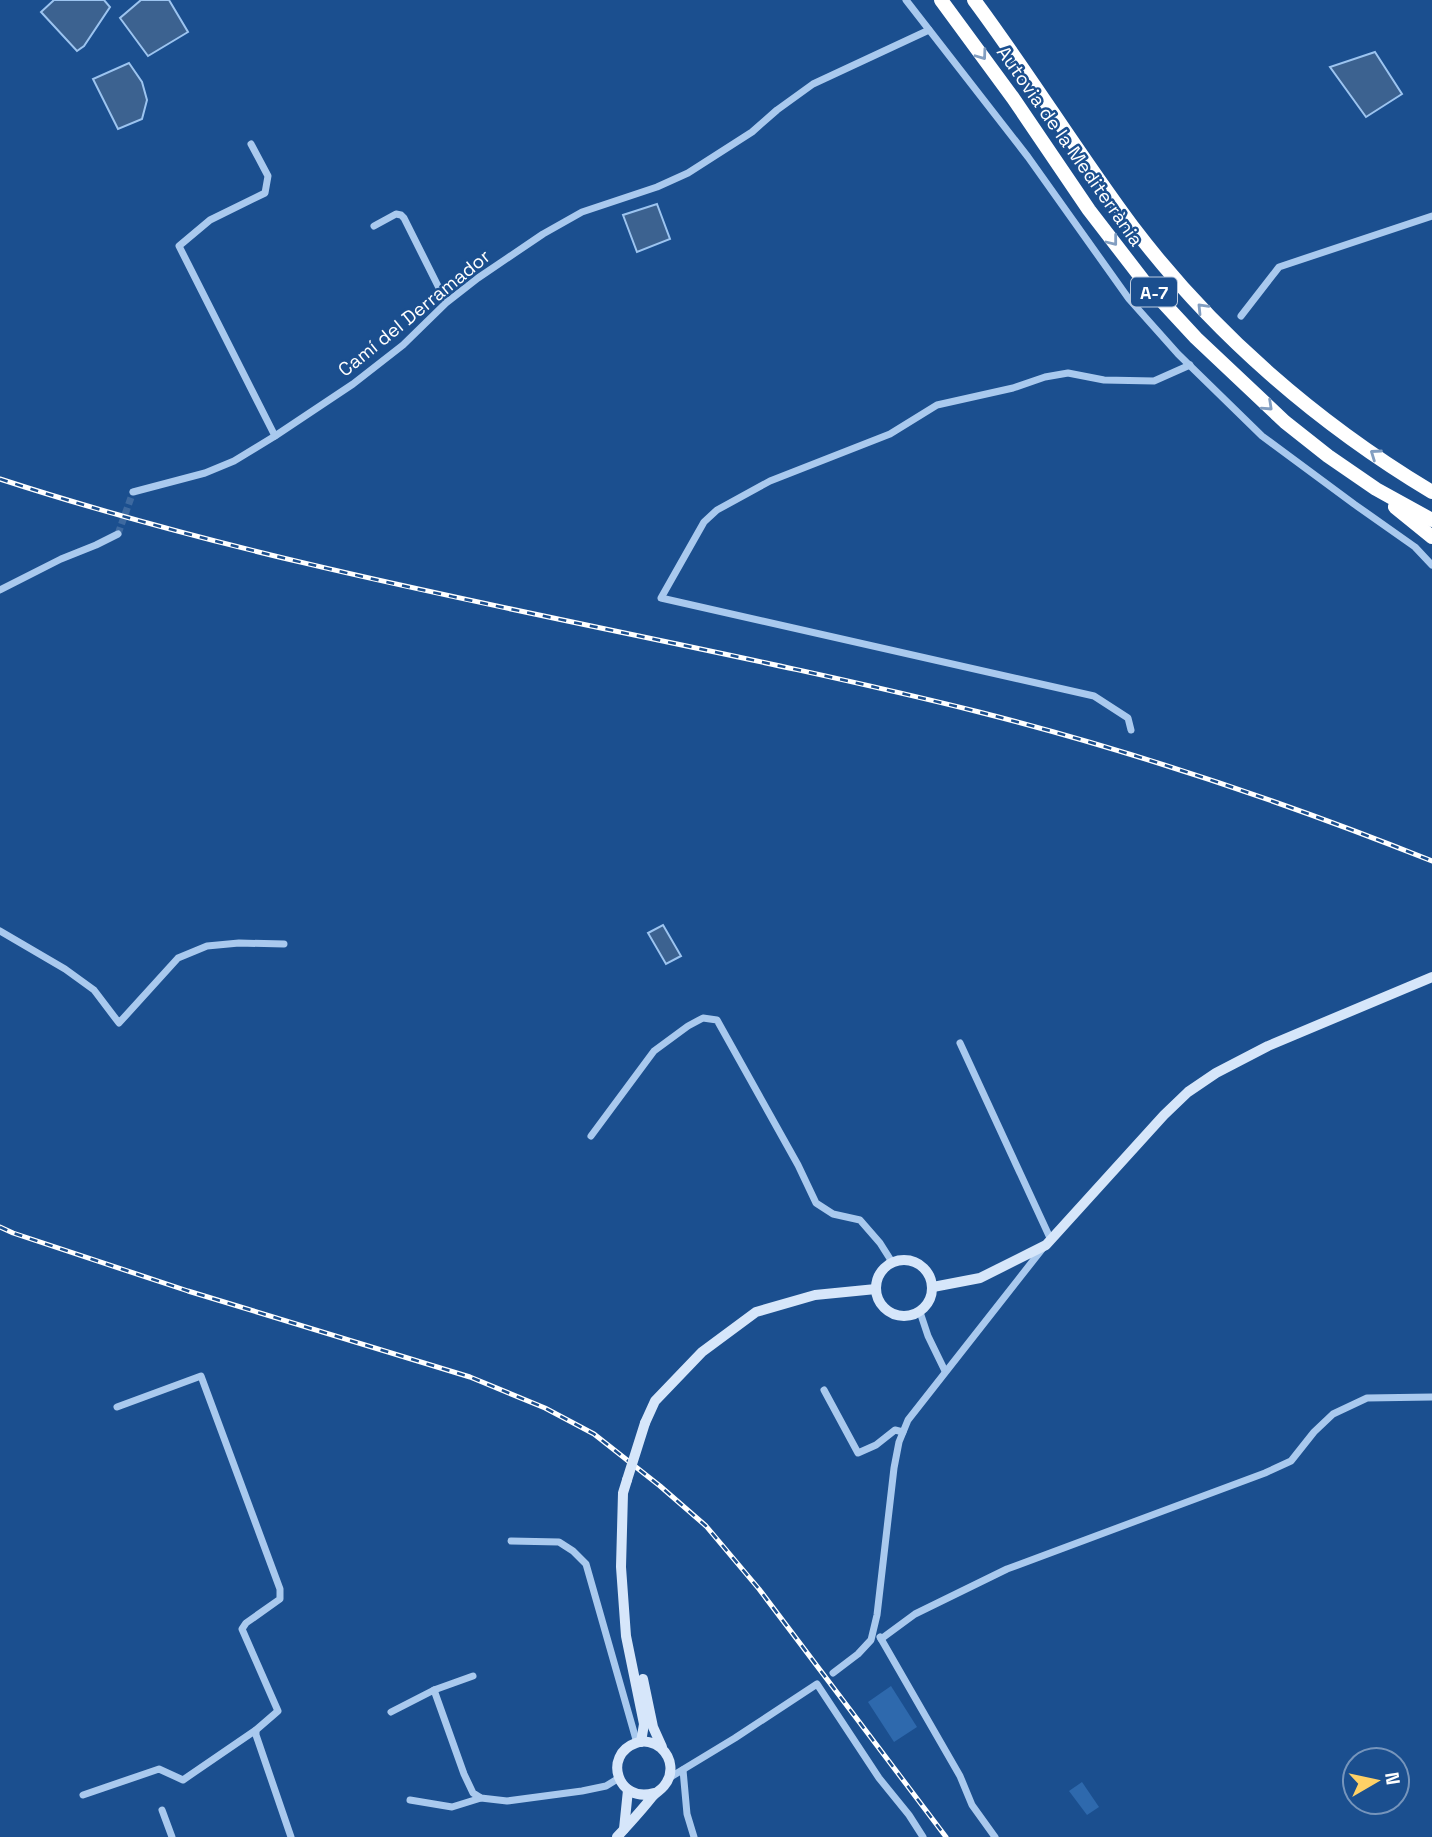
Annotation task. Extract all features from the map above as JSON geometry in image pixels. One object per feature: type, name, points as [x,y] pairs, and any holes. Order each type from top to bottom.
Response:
[{"type":"highway","name":"Autovia de la Mediterrània","points":[[941,0],[1013,98],[1089,210],[1146,284],[1196,338],[1285,422],[1328,456],[1376,489],[1432,520]]},
{"type":"highway","name":"Autovia de la Mediterrània","points":[[974,0],[1134,228],[1196,302],[1239,346],[1332,425],[1432,492]]},
{"type":"highway","points":[[1376,489],[1432,537]]},
{"type":"street","points":[[906,0],[1028,157],[1129,299],[1190,365],[1262,436],[1415,547],[1432,565]]},
{"type":"street","name":"Camí del Derramador","points":[[133,492],[205,473],[234,461],[353,384],[403,345],[446,302],[552,228],[582,212],[657,187],[688,173],[752,132],[813,84],[929,30]]},
{"type":"street","points":[[251,144],[268,176],[265,193],[210,220],[179,246],[275,436]]},
{"type":"street","points":[[374,226],[396,214],[404,218],[446,302]]},
{"type":"street","points":[[1241,316],[1279,267],[1432,216]]},
{"type":"street","points":[[1131,730],[1128,718],[1094,696],[661,598],[704,522],[717,510],[770,481],[890,434],[937,405],[1068,373],[1104,380],[1154,381],[1190,365]]},
{"type":"street","points":[[0,590],[118,534]]},
{"type":"street","points":[[0,931],[65,969],[94,990],[119,1023],[178,958],[207,946],[239,943],[284,944]]},
{"type":"street","points":[[833,1673],[872,1640],[894,1468],[899,1442],[908,1420],[1048,1243],[1120,1161],[1188,1092],[1216,1073],[1268,1046],[1432,977]]},
{"type":"street","points":[[591,1136],[654,1051],[688,1026],[704,1018],[717,1020],[798,1165],[816,1203],[833,1214],[860,1220],[892,1262]]},
{"type":"street","points":[[960,1043],[1048,1243]]},
{"type":"street","points":[[933,1287],[980,1278],[1048,1243]]},
{"type":"street","points":[[898,1260],[918,1262],[931,1277],[933,1287],[928,1305],[920,1312],[904,1317],[895,1315],[877,1298],[877,1279],[882,1270],[898,1260]]},
{"type":"street","points":[[639,1742],[644,1724],[626,1636],[621,1567],[623,1493],[645,1423],[655,1401],[702,1352],[756,1312],[815,1295],[876,1289]]},
{"type":"street","points":[[920,1312],[945,1371]]},
{"type":"street","points":[[82,1795],[159,1769],[183,1780],[257,1730],[278,1711],[242,1629],[246,1623],[280,1599],[280,1589],[201,1376],[117,1407]]},
{"type":"street","points":[[824,1390],[858,1453],[876,1445],[895,1430],[903,1432]]},
{"type":"street","points":[[881,1639],[915,1614],[1007,1569],[1292,1461],[1314,1432],[1333,1414],[1367,1398],[1432,1397]]},
{"type":"street","points":[[511,1541],[559,1542],[573,1550],[586,1564],[639,1742]]},
{"type":"street","points":[[626,1619],[633,1636],[653,1727],[670,1763],[669,1778]]},
{"type":"street","points":[[874,1627],[960,1776],[972,1805],[995,1837]]},
{"type":"street","points":[[391,1712],[434,1690],[473,1676]]},
{"type":"street","points":[[663,1749],[649,1742],[639,1742],[626,1749],[618,1762],[619,1778],[628,1790],[641,1795],[661,1790],[669,1778],[817,1684],[879,1778],[923,1837]]},
{"type":"street","points":[[434,1690],[464,1774],[473,1793],[481,1798]]},
{"type":"street","points":[[257,1730],[256,1735],[291,1837]]},
{"type":"street","points":[[684,1770],[687,1814],[694,1837]]},
{"type":"street","points":[[410,1800],[452,1807],[481,1798],[508,1801],[582,1791],[606,1786],[619,1778]]},
{"type":"street","points":[[620,1833],[628,1790]]},
{"type":"street","points":[[620,1833],[654,1793]]},
{"type":"street","points":[[162,1810],[172,1837]]},
{"type":"shaded area","points":[[54,0],[104,0],[110,7],[84,46],[77,51],[41,12]]},
{"type":"shaded area","points":[[141,0],[169,0],[188,32],[148,56],[120,18]]},
{"type":"shaded area","points":[[1375,52],[1402,94],[1366,117],[1330,67]]},
{"type":"shaded area","points":[[129,63],[142,82],[147,100],[142,119],[118,129],[93,79]]},
{"type":"shaded area","points":[[657,204],[670,239],[637,252],[623,215]]},
{"type":"shaded area","points":[[663,925],[681,956],[666,964],[648,933]]},
{"type":"shaded area","points":[[891,1686],[917,1727],[894,1742],[868,1702]]},
{"type":"shaded area","points":[[1082,1782],[1099,1807],[1087,1815],[1069,1791]]},
{"type":"tunnel","points":[[118,534],[133,492]]},
{"type":"railway","points":[[0,479],[121,516],[242,548],[857,683],[1037,727],[1208,779],[1432,861]]},
{"type":"railway","points":[[0,1227],[188,1291],[470,1377],[545,1408],[594,1434],[706,1526],[759,1589],[946,1837]]}]
